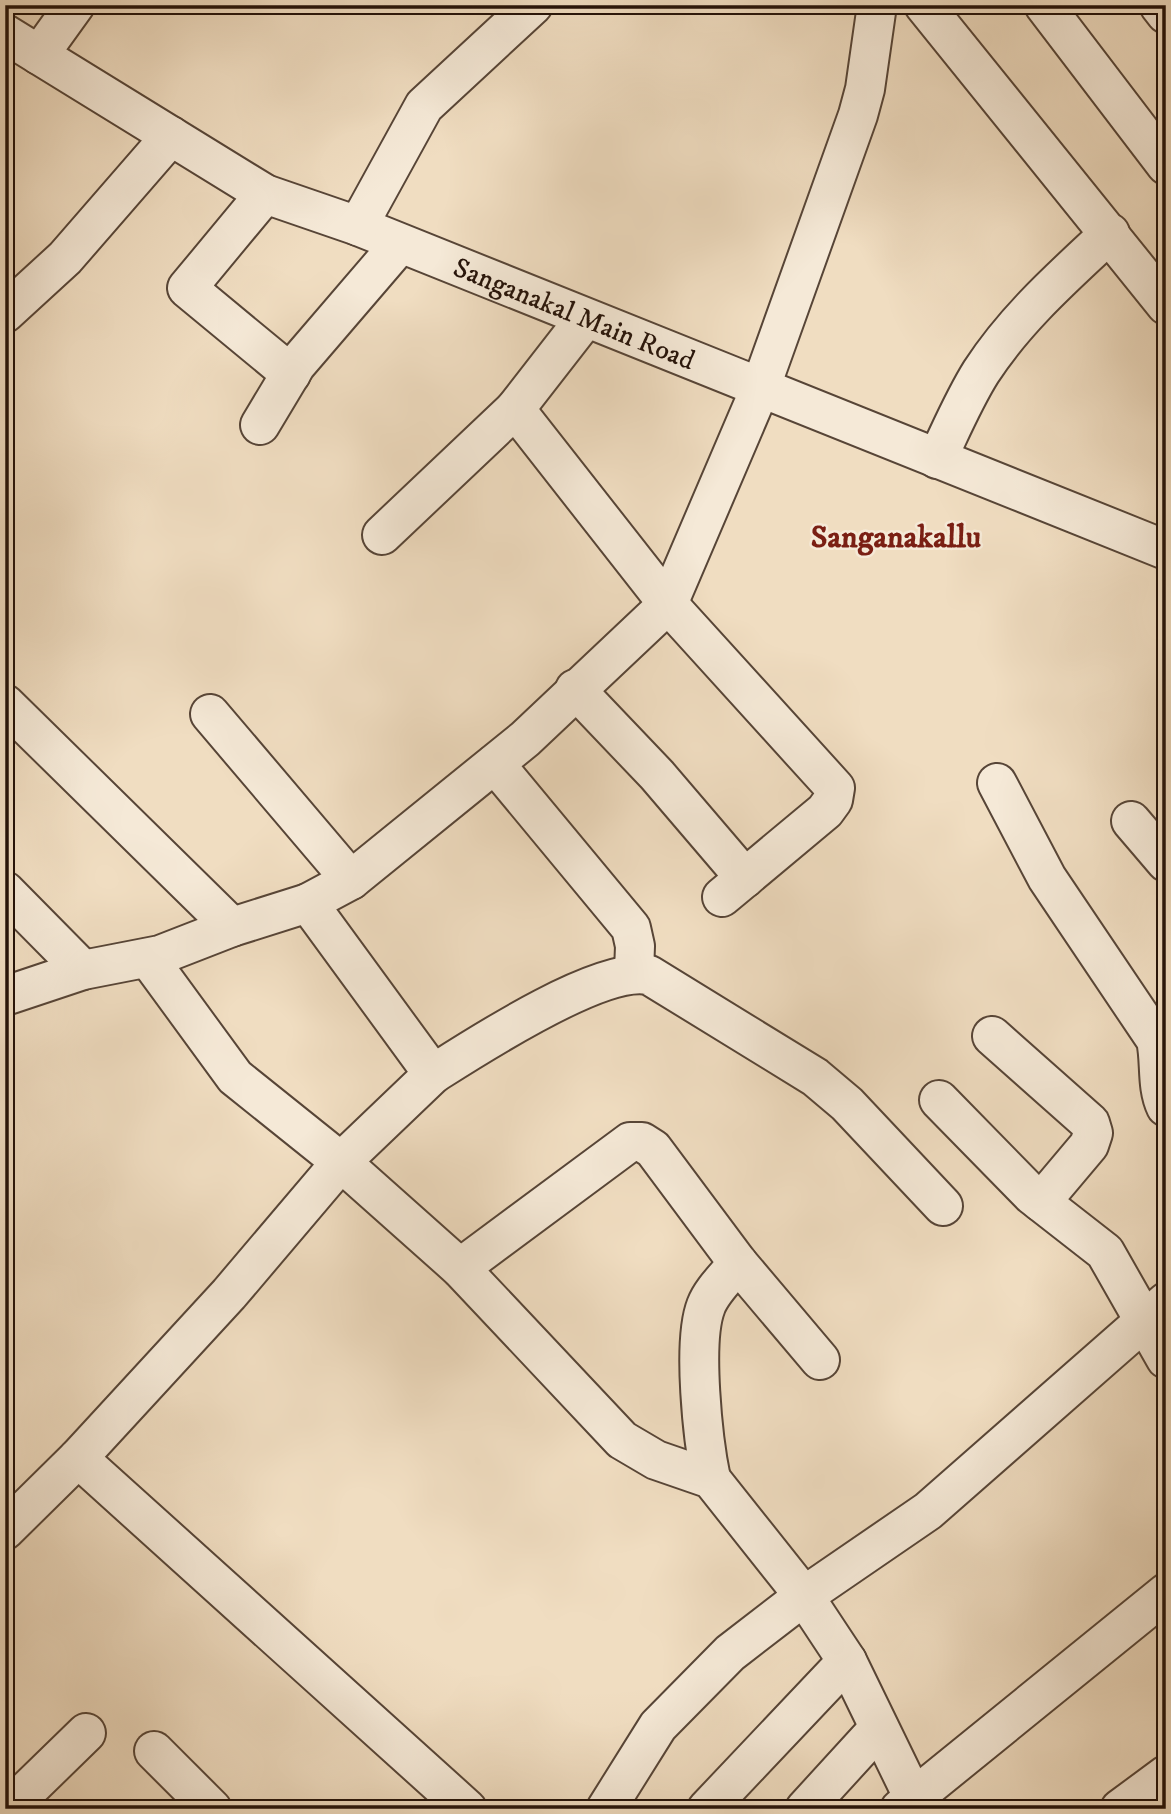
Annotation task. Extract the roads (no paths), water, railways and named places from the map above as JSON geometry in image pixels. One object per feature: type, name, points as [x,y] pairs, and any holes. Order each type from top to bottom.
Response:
[{"type":"street","points":[[38,55],[75,5]]},
{"type":"street","points":[[358,226],[424,106],[533,5]]},
{"type":"street","points":[[5,996],[83,970],[148,958],[308,903],[351,880],[525,739],[668,604],[760,389],[858,115],[877,5]]},
{"type":"street","points":[[924,5],[1166,305]]},
{"type":"street","points":[[1044,5],[1166,164]]},
{"type":"street","points":[[1159,5],[1166,14]]},
{"type":"street","name":"Sanganakal Main Road","points":[[5,34],[265,194],[358,226],[937,459],[1159,538]]},
{"type":"street","points":[[5,313],[65,258],[171,136]]},
{"type":"street","points":[[265,194],[187,288],[291,374]]},
{"type":"street","points":[[937,459],[981,373],[1005,340],[1041,297],[1110,233]]},
{"type":"street","points":[[260,425],[291,374],[400,245]]},
{"type":"street","points":[[382,535],[515,410],[585,319]]},
{"type":"street","points":[[515,410],[668,604],[835,788],[834,800],[825,811],[733,888],[657,775],[575,689]]},
{"type":"street","points":[[5,704],[232,927]]},
{"type":"street","points":[[210,714],[351,880]]},
{"type":"street","points":[[495,764],[631,928],[635,946],[634,972]]},
{"type":"street","points":[[997,783],[1046,878],[1156,1040],[1161,1061],[1159,1094],[1166,1107]]},
{"type":"street","points":[[1131,821],[1166,862]]},
{"type":"street","points":[[5,891],[83,970]]},
{"type":"street","points":[[308,903],[433,1074]]},
{"type":"street","points":[[148,958],[234,1077],[341,1162],[460,1268],[622,1440],[656,1460],[711,1479]]},
{"type":"street","points":[[5,1530],[78,1458],[229,1294],[341,1162],[433,1074],[551,1004],[634,972],[649,975],[672,986],[815,1077],[847,1104],[943,1206]]},
{"type":"street","points":[[992,1036],[1090,1123],[1093,1133],[1088,1145],[1041,1202]]},
{"type":"street","points":[[939,1100],[1041,1202],[1105,1252],[1154,1312],[1166,1359]]},
{"type":"street","points":[[460,1268],[631,1142],[642,1142],[653,1149],[738,1264],[820,1360]]},
{"type":"street","points":[[738,1264],[710,1298],[701,1328],[701,1426],[711,1479],[804,1595],[847,1661],[879,1728],[910,1805],[1166,1593]]},
{"type":"street","points":[[606,1809],[658,1726],[730,1653],[804,1595],[928,1511],[1154,1312]]},
{"type":"street","points":[[78,1458],[467,1809]]},
{"type":"street","points":[[707,1809],[847,1661]]},
{"type":"street","points":[[805,1809],[879,1728]]},
{"type":"street","points":[[8,1809],[86,1733]]},
{"type":"street","points":[[154,1751],[212,1809]]},
{"type":"street","points":[[1120,1809],[1166,1775]]},
{"type":"district","name":"Sanganakallu","points":[[896,536]]}]
